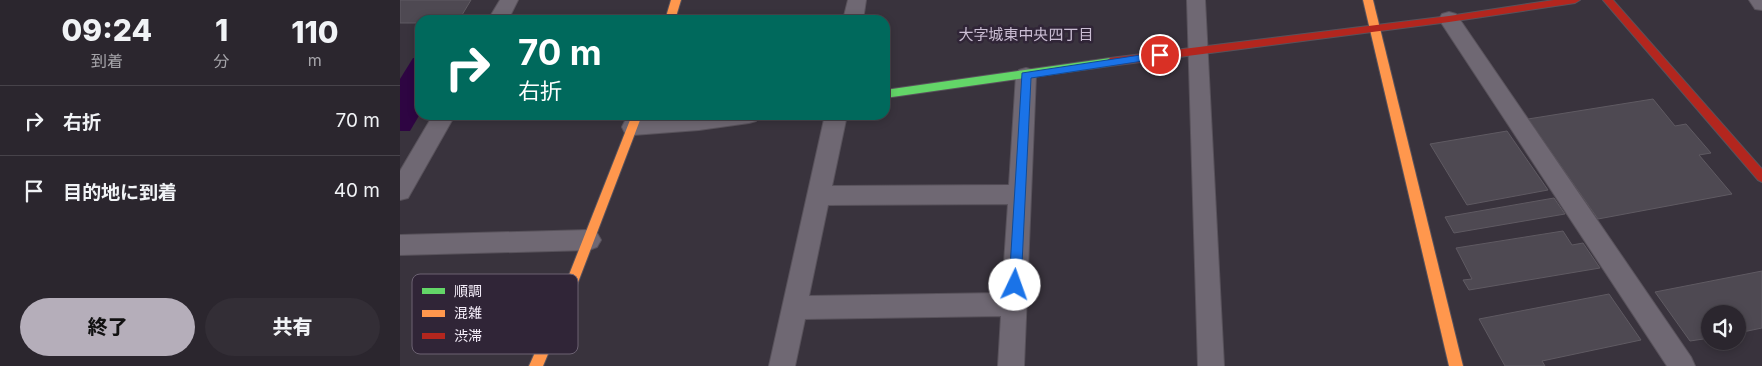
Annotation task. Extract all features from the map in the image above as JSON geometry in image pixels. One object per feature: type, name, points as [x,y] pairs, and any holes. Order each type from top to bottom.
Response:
[{"type":"street","points":[[501,15],[509,0]]},
{"type":"street","points":[[672,15],[676,0]]},
{"type":"street","points":[[855,15],[857,0]]},
{"type":"street","points":[[1196,0],[1212,366]]},
{"type":"street","points":[[1368,0],[1456,366]]},
{"type":"street","points":[[890,93],[1198,50],[1449,19],[1575,0]]},
{"type":"street","points":[[1608,0],[1762,177]]},
{"type":"street","points":[[1758,0],[1762,4]]},
{"type":"street","points":[[1449,19],[1682,366]]},
{"type":"street","points":[[1011,366],[1026,75]]},
{"type":"street","points":[[400,191],[441,120]]},
{"type":"street","points":[[575,274],[635,121],[699,122],[713,120]]},
{"type":"street","points":[[782,366],[835,120]]},
{"type":"street","points":[[819,196],[1020,194]]},
{"type":"street","points":[[400,245],[589,240]]},
{"type":"street","points":[[795,308],[1014,304]]},
{"type":"street","points":[[536,366],[541,354]]},
{"type":"shaded area","points":[[413,58],[415,58],[416,120],[410,131],[400,131],[400,79]]},
{"type":"building","points":[[400,0],[471,0],[462,15],[415,15],[415,23],[400,23]]},
{"type":"building","points":[[1653,99],[1675,126],[1686,124],[1711,153],[1699,155],[1732,194],[1598,219],[1528,119]]},
{"type":"building","points":[[1507,131],[1548,190],[1467,205],[1430,144]]},
{"type":"building","points":[[1554,198],[1565,214],[1454,233],[1445,217]]},
{"type":"building","points":[[1563,231],[1572,245],[1583,243],[1600,268],[1469,290],[1463,280],[1472,279],[1456,248]]},
{"type":"building","points":[[1762,271],[1762,328],[1746,331],[1746,305],[1701,305],[1701,339],[1690,341],[1655,292]]},
{"type":"building","points":[[1609,294],[1641,340],[1542,361],[1545,366],[1505,366],[1479,319]]},
{"type":"traffic: fast","points":[[890,93],[1110,62]]},
{"type":"traffic: slow","points":[[672,15],[676,0]]},
{"type":"traffic: slow","points":[[1368,0],[1456,366]]},
{"type":"traffic: slow","points":[[575,274],[635,120]]},
{"type":"traffic: slow","points":[[536,366],[541,354]]},
{"type":"traffic: jam","points":[[1110,62],[1449,19],[1575,0]]},
{"type":"traffic: jam","points":[[1608,0],[1762,177]]},
{"type":"district","name":"大字城東中央四丁目","points":[[1026,34]]},
{"type":"route","points":[[1015,285],[1026,75],[1160,55]]}]
